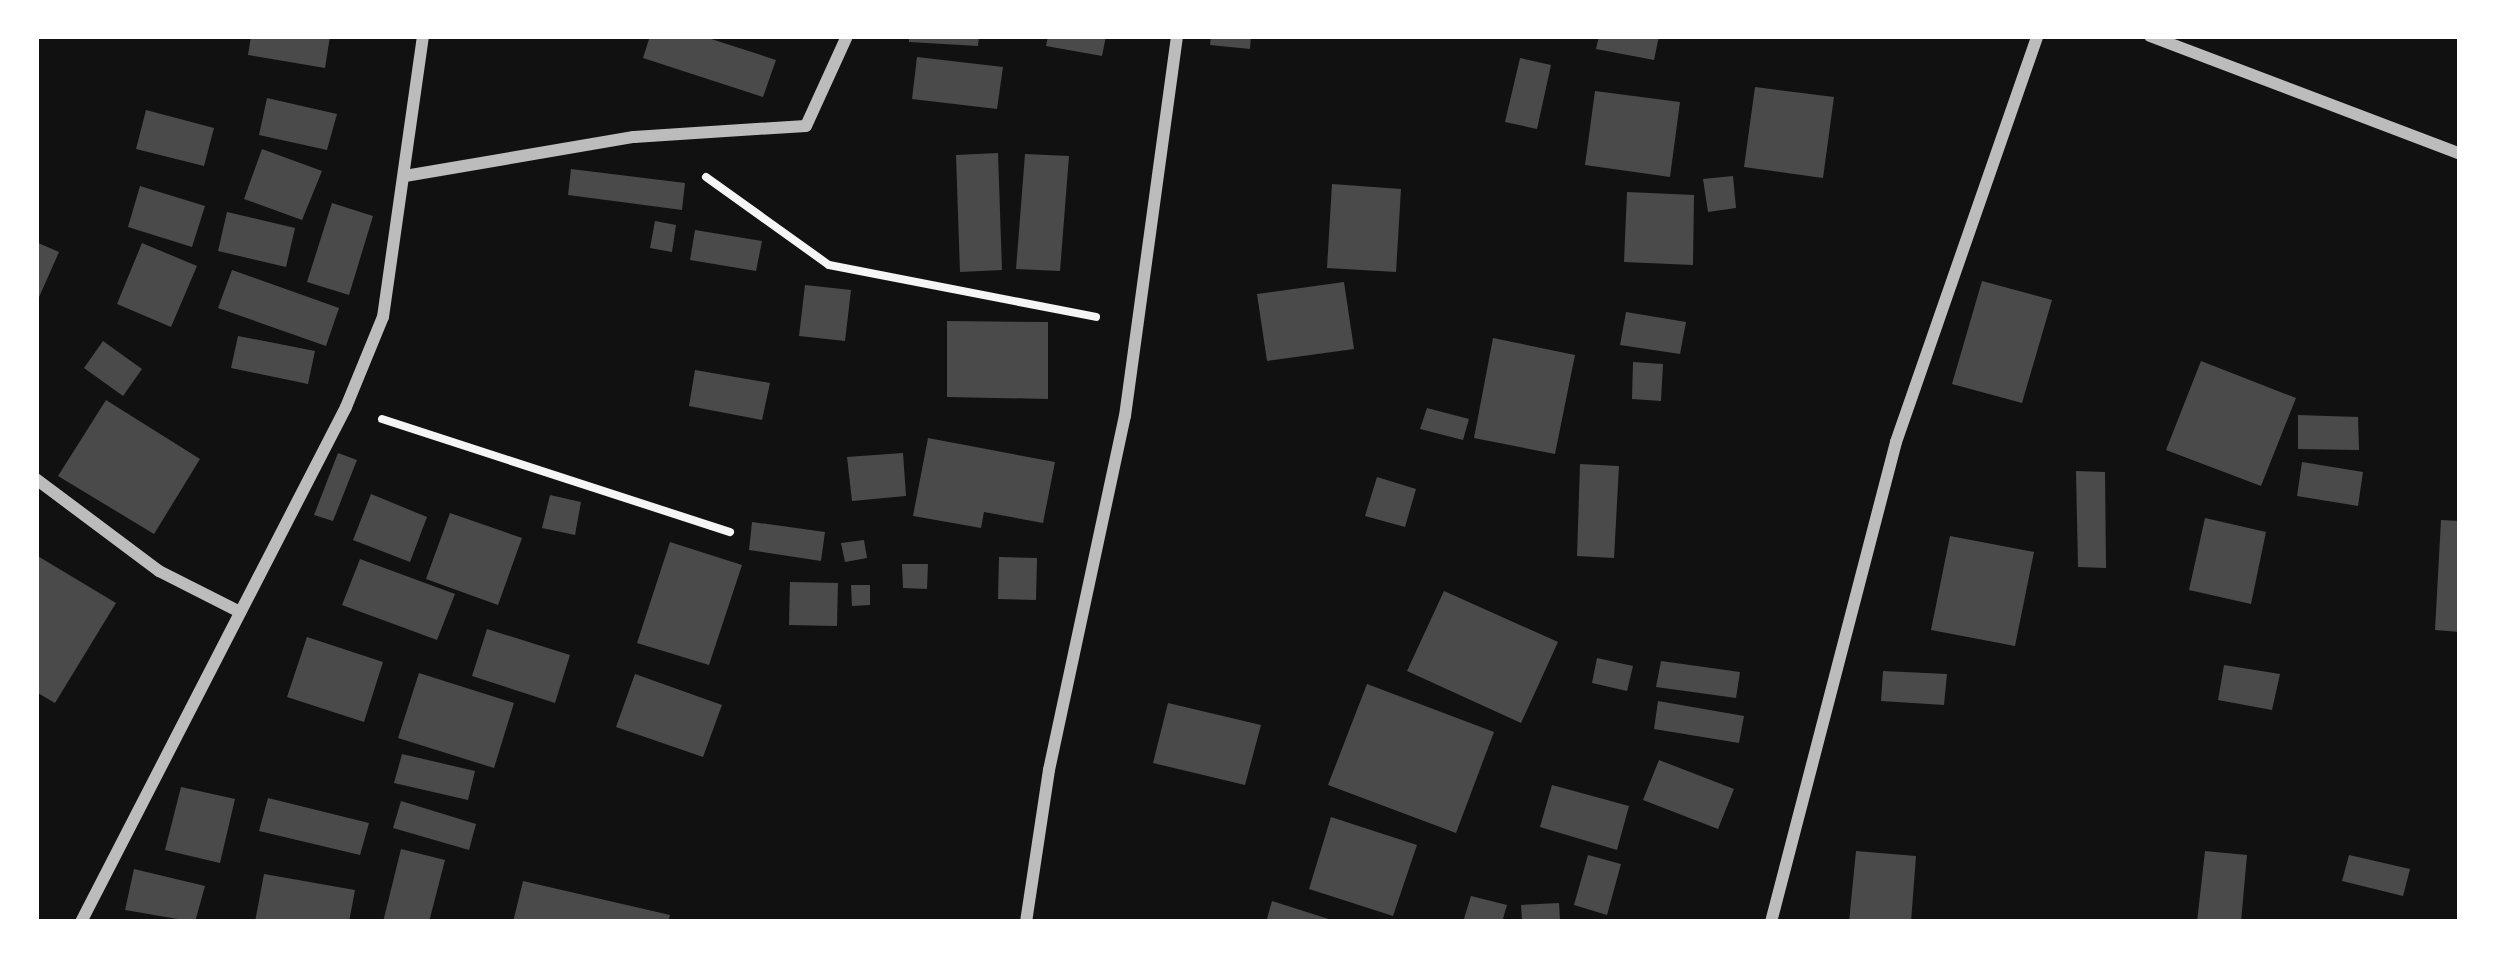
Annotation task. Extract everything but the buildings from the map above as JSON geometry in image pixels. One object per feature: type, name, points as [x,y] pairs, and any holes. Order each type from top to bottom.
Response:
[{"type":"street","points":[[81,922],[346,407],[382,316],[423,36]]},
{"type":"street","points":[[405,176],[649,136],[806,126],[848,36]]},
{"type":"street","points":[[1026,922],[1048,770],[1125,416],[1178,36]]},
{"type":"street","points":[[1771,922],[1896,442],[2037,36]]},
{"type":"street","points":[[2150,36],[2460,154]]},
{"type":"street","points":[[36,479],[159,571],[239,613]]},
{"type":"path","points":[[649,136],[829,265],[1138,325]]},
{"type":"path","points":[[346,407],[730,532]]}]
